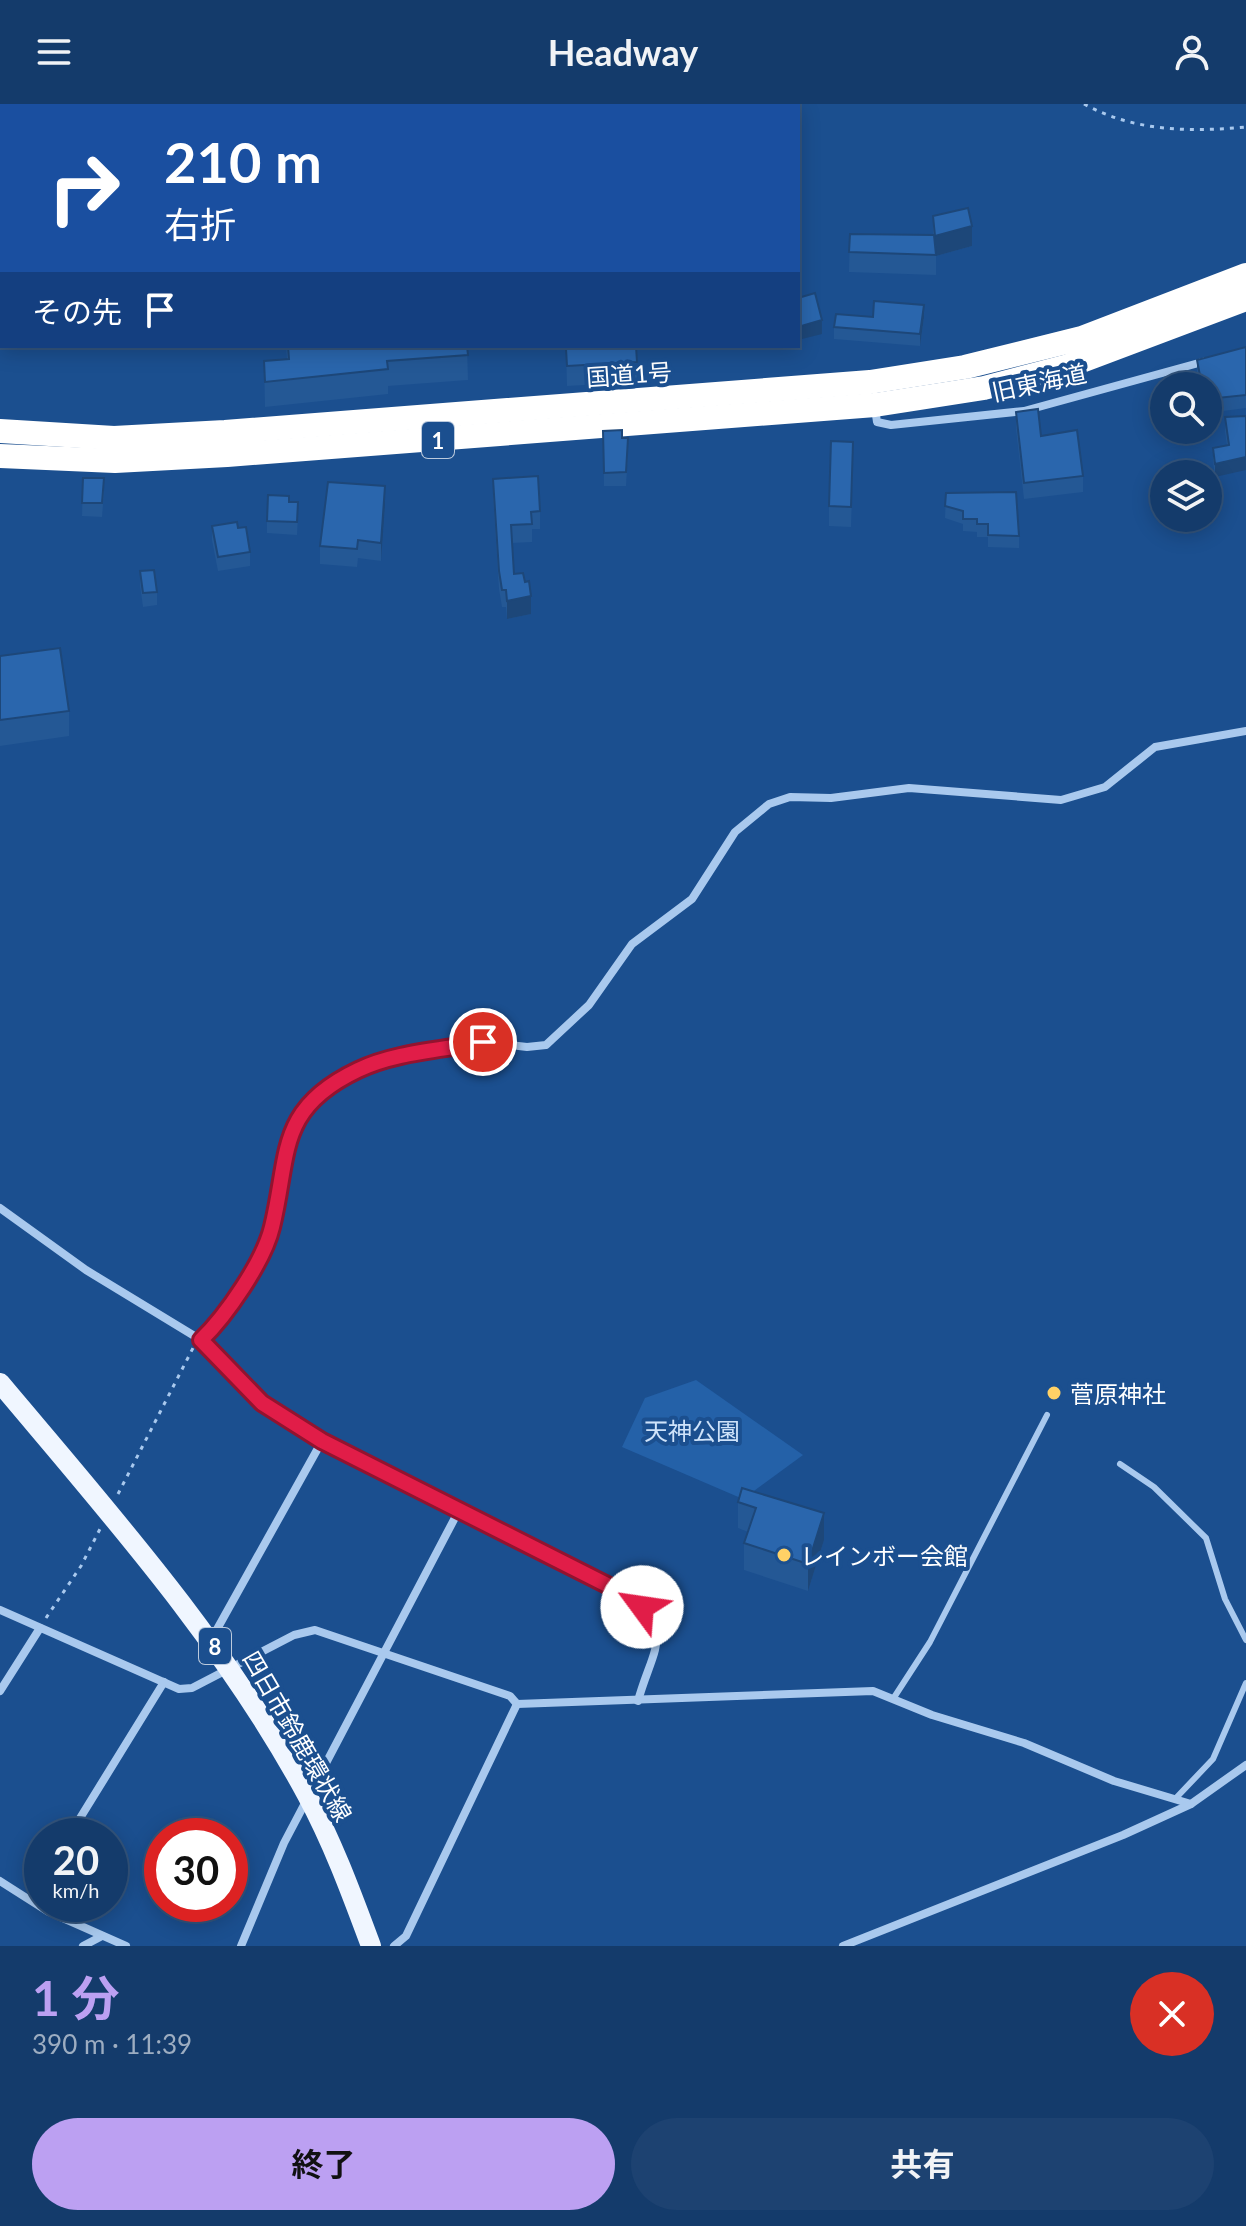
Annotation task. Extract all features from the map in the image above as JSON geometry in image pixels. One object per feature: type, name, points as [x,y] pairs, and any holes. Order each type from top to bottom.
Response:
[{"type":"highway","name":"国道1号","points":[[872,394],[1082,338],[1246,275]]},
{"type":"highway","name":"国道1号","points":[[8,461],[63,461],[115,450],[984,388],[1068,366],[1246,299]]},
{"type":"highway","name":"国道1号","points":[[0,431],[115,450]]},
{"type":"main road","name":"四日市鈴鹿環状線","points":[[0,1383],[108,1512],[230,1668],[309,1798],[371,1946]]},
{"type":"street","name":"旧東海道","points":[[872,394],[877,422],[891,425],[1024,411],[1222,357]]},
{"type":"street","points":[[201,1340],[223,1317],[267,1243],[287,1138],[309,1106],[339,1082],[382,1061],[483,1042],[527,1047],[546,1045],[589,1005],[632,944],[692,899],[735,832],[769,804],[790,797],[831,798],[909,788],[1028,800],[1070,799],[1092,794],[1121,778],[1139,757],[1155,747],[1246,731]]},
{"type":"street","points":[[0,1208],[86,1270],[201,1340],[262,1403],[322,1441],[623,1593],[642,1607],[656,1625],[657,1641],[638,1701]]},
{"type":"street","points":[[211,1640],[322,1441]]},
{"type":"street","points":[[241,1946],[284,1843],[458,1512]]},
{"type":"street","points":[[0,1610],[179,1689],[192,1688],[307,1630],[386,1653],[510,1696],[517,1704]]},
{"type":"street","points":[[1,1687],[40,1628]]},
{"type":"street","points":[[80,1818],[164,1682]]},
{"type":"street","points":[[517,1704],[873,1691],[1024,1743],[1114,1781],[1191,1804]]},
{"type":"street","points":[[394,1946],[406,1936],[517,1704]]},
{"type":"street","points":[[843,1946],[982,1893],[1191,1804],[1246,1765]]},
{"type":"street","points":[[0,1881],[24,1894]]},
{"type":"street","points":[[71,1922],[126,1946]]},
{"type":"street","points":[[83,1946],[102,1936]]},
{"type":"lane","points":[[893,1699],[930,1642],[1047,1415]]},
{"type":"lane","points":[[1120,1464],[1154,1487],[1206,1538],[1225,1599],[1246,1640]]},
{"type":"lane","points":[[1176,1798],[1213,1759],[1246,1683]]},
{"type":"path","points":[[1084,104],[1124,120],[1165,129],[1246,127]]},
{"type":"path","points":[[40,1628],[81,1566],[195,1344],[201,1340]]},
{"type":"green space","name":"天神公園","points":[[696,1380],[803,1455],[743,1499],[622,1447],[645,1398]]},
{"type":"building","points":[[968,208],[972,226],[935,236],[933,216]]},
{"type":"building","points":[[850,234],[934,235],[936,255],[849,252]]},
{"type":"building","points":[[815,293],[822,320],[800,326],[800,297]]},
{"type":"building","points":[[874,301],[924,305],[920,334],[834,327],[836,314],[873,317]]},
{"type":"building","points":[[1246,347],[1246,395],[1222,398],[1222,372],[1199,372],[1197,360]]},
{"type":"building","points":[[288,348],[467,348],[468,355],[387,361],[388,369],[265,382],[264,361],[289,359]]},
{"type":"building","points":[[636,348],[637,362],[567,366],[566,349]]},
{"type":"building","points":[[1038,409],[1041,436],[1077,430],[1083,476],[1024,483],[1016,412]]},
{"type":"building","points":[[1246,416],[1246,457],[1222,462],[1214,460],[1213,448],[1229,445],[1225,417]]},
{"type":"building","points":[[622,430],[622,438],[628,438],[626,472],[604,473],[603,431]]},
{"type":"building","points":[[831,441],[853,442],[851,507],[829,506]]},
{"type":"building","points":[[538,476],[540,511],[531,512],[532,524],[511,525],[514,574],[523,573],[525,582],[529,581],[531,596],[507,601],[499,571],[493,479]]},
{"type":"building","points":[[83,478],[104,478],[102,503],[82,503]]},
{"type":"building","points":[[328,482],[385,486],[381,543],[358,540],[357,549],[320,546]]},
{"type":"building","points":[[1016,492],[1019,536],[988,535],[988,524],[977,524],[977,519],[963,519],[963,511],[945,506],[946,493]]},
{"type":"building","points":[[268,495],[289,496],[289,502],[298,502],[297,522],[267,521]]},
{"type":"building","points":[[237,522],[238,528],[246,527],[250,552],[218,557],[212,526]]},
{"type":"building","points":[[154,570],[157,592],[143,593],[140,571]]},
{"type":"building","points":[[60,648],[69,711],[0,720],[0,656]]},
{"type":"building","points":[[742,1488],[824,1513],[808,1564],[744,1543],[756,1508],[738,1502]]},
{"type":"place","name":"菅原神社","points":[[1054,1393]]},
{"type":"place","name":"レインボー会館","points":[[784,1555]]},
{"type":"route","points":[[483,1042],[382,1061],[357,1070],[309,1106],[287,1138],[267,1243],[223,1317],[201,1340],[243,1387],[262,1403],[322,1441],[623,1593],[642,1607]]}]
